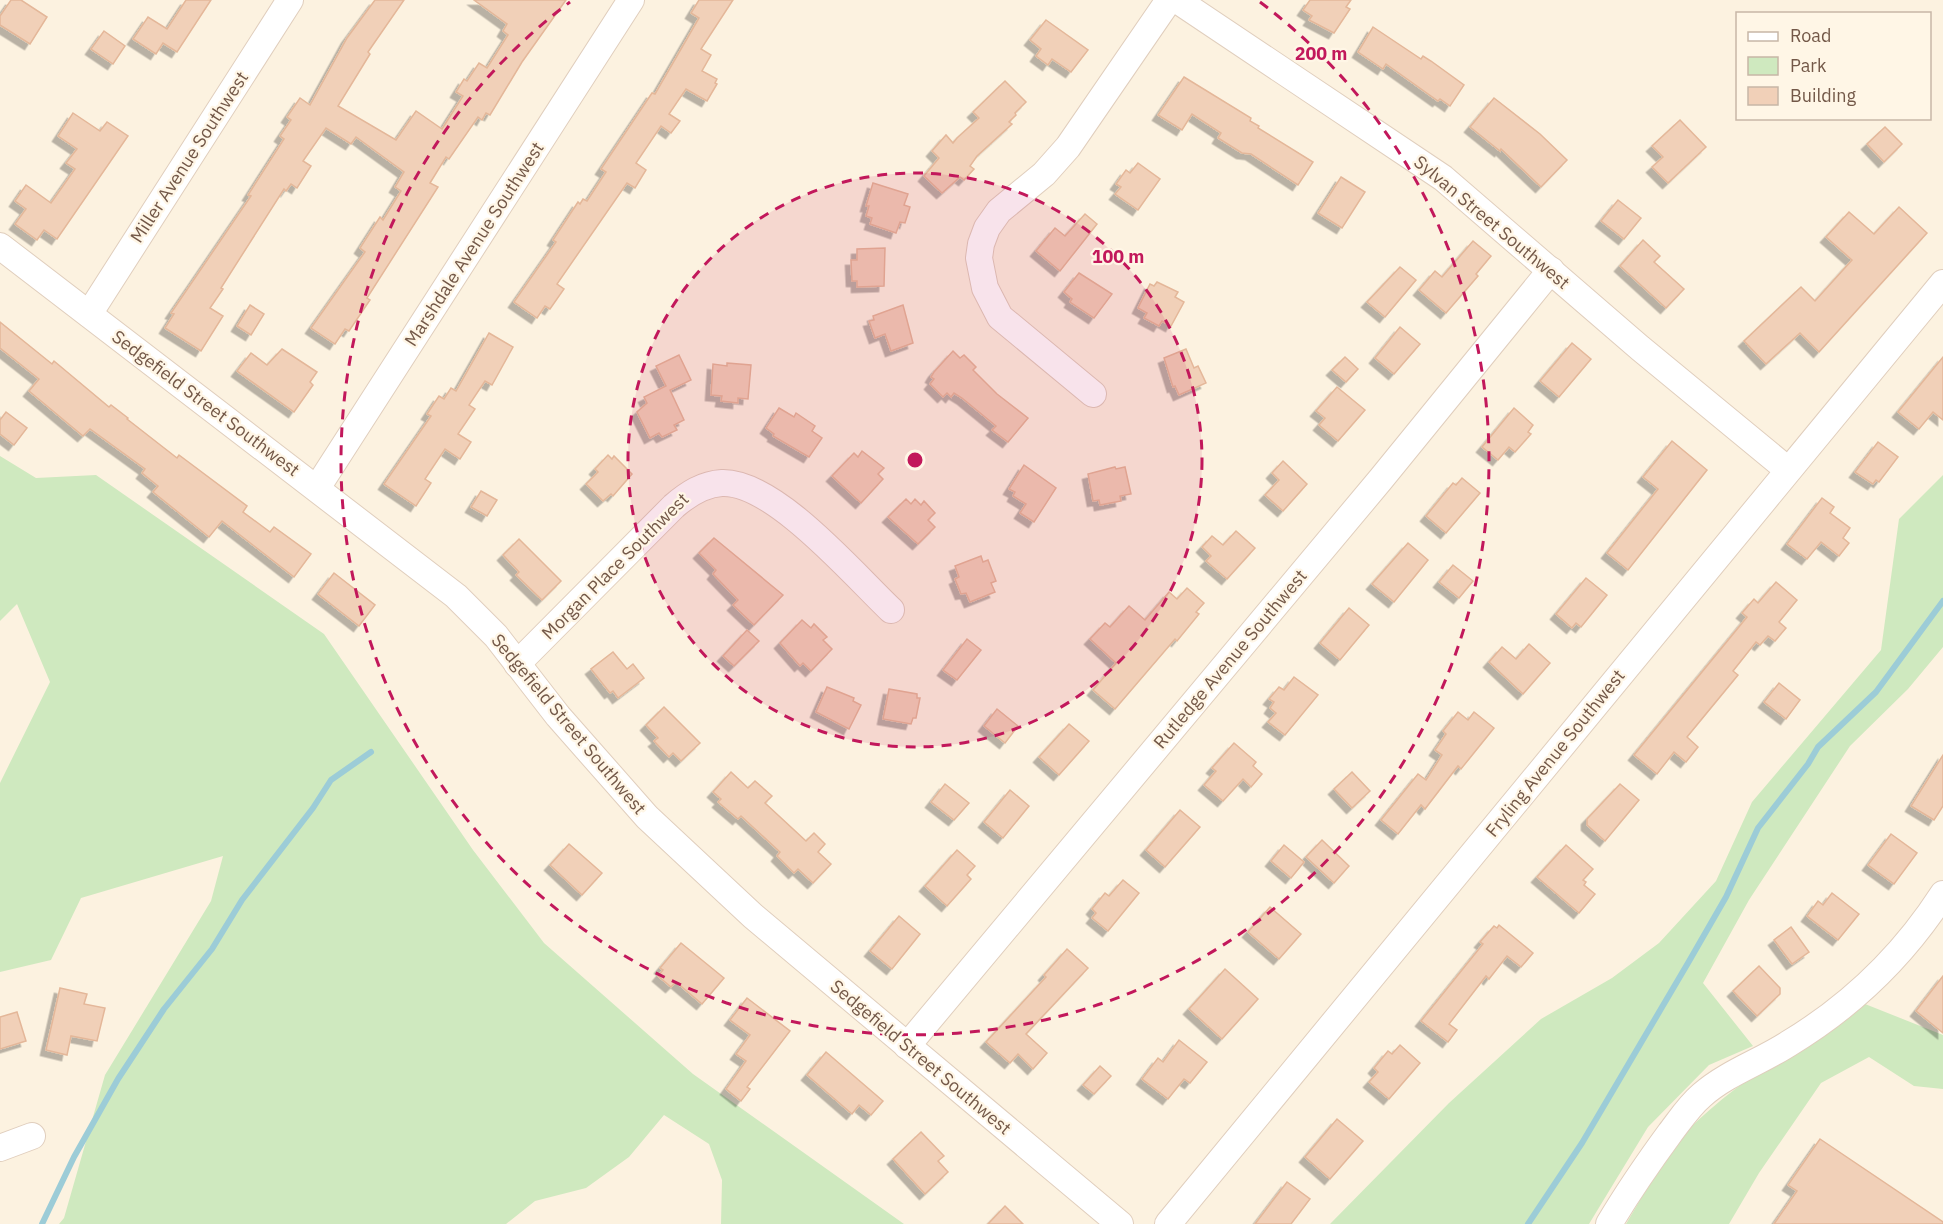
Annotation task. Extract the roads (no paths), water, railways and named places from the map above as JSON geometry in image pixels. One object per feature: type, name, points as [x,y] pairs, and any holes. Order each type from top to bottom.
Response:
[{"type":"street","name":"Miller Avenue Southwest","points":[[89,314],[290,0]]},
{"type":"street","name":"Marshdale Avenue Southwest","points":[[316,488],[631,0]]},
{"type":"street","points":[[1093,393],[1000,317],[985,288],[980,258],[981,244],[987,228],[999,212],[1044,174],[1068,147],[1169,0]]},
{"type":"street","name":"Sylvan Street Southwest","points":[[1177,0],[1412,155],[1443,178],[1788,470]]},
{"type":"street","name":"Sedgefield Street Southwest","points":[[0,246],[456,596],[496,636],[558,716],[647,817],[753,916],[1120,1224]]},
{"type":"street","name":"Rutledge Avenue Southwest","points":[[907,1046],[1376,485],[1551,270]]},
{"type":"street","name":"Fryling Avenue Southwest","points":[[1168,1224],[1943,283]]},
{"type":"street","name":"Morgan Place Southwest","points":[[518,664],[692,490],[722,483],[752,488],[769,498],[800,523],[891,610]]},
{"type":"street","points":[[1609,1224],[1636,1178],[1702,1095],[1742,1068],[1788,1045],[1848,1002],[1885,970],[1943,894]]},
{"type":"street","points":[[0,1148],[32,1136]]},
{"type":"waterway","points":[[1528,1224],[1582,1143],[1688,963],[1726,897],[1758,828],[1808,764],[1818,747],[1876,692],[1943,601]]},
{"type":"waterway","points":[[42,1224],[74,1157],[118,1079],[164,1009],[212,949],[242,900],[313,808],[331,780],[371,752]]}]
